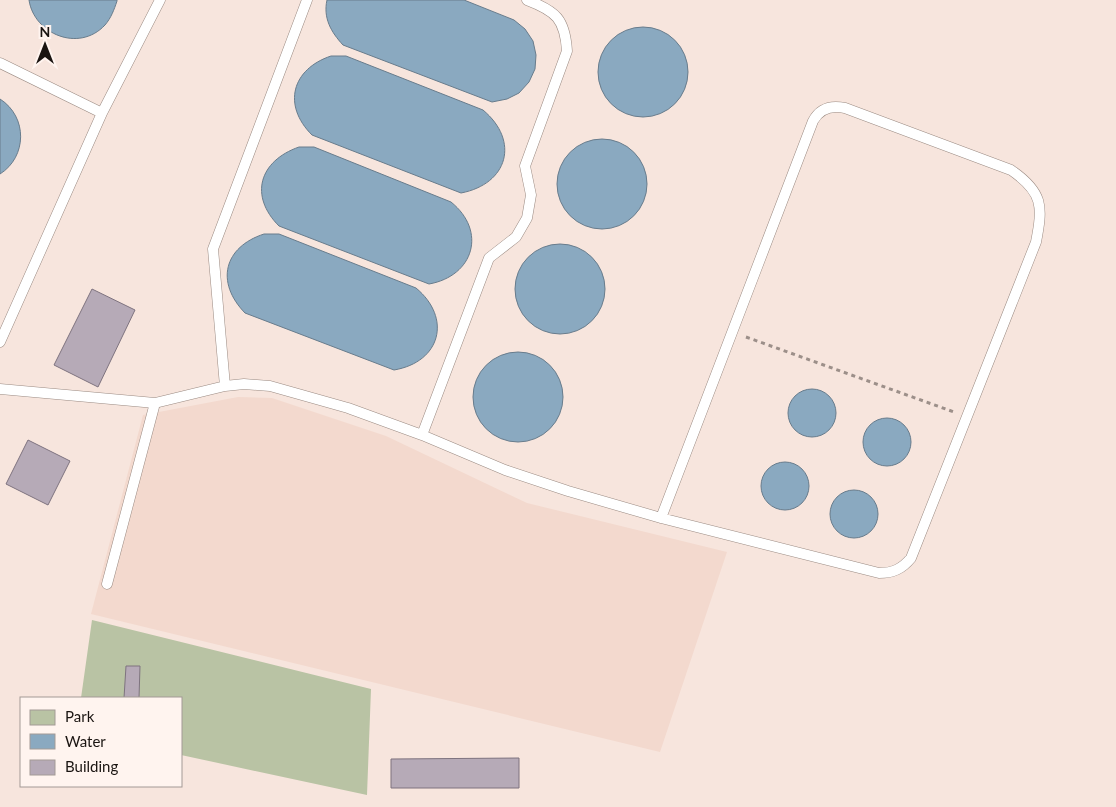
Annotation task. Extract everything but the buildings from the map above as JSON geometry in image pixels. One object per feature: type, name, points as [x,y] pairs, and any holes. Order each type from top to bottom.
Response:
[{"type":"lane","points":[[0,342],[102,113],[160,0]]},
{"type":"lane","points":[[225,386],[213,249],[307,0]]},
{"type":"lane","points":[[422,435],[489,258],[516,237],[527,218],[531,195],[526,166],[567,51],[566,33],[559,18],[547,8],[527,0]]},
{"type":"lane","points":[[0,63],[102,113]]},
{"type":"lane","points":[[0,389],[156,403],[225,386],[244,384],[270,386],[348,408],[422,435],[505,470],[568,491],[661,518],[879,573],[899,570],[911,558],[1036,242],[1040,208],[1036,193],[1027,181],[1011,170],[845,108],[828,107],[820,111],[813,121],[734,332],[661,518]]},
{"type":"lane","points":[[107,584],[156,403]]},
{"type":"path","points":[[734,332],[966,417]]},
{"type":"shaded area","points":[[238,397],[272,398],[386,436],[527,503],[727,552],[660,752],[91,614],[143,415]]},
{"type":"green space","points":[[92,620],[371,689],[367,795],[182,755],[182,697],[81,697]]},
{"type":"water","points":[[29,0],[117,1],[105,25],[83,38],[71,38],[59,36],[39,22]]},
{"type":"water","points":[[327,0],[464,0],[514,20],[525,29],[533,41],[536,55],[535,69],[529,82],[519,93],[507,99],[492,102],[343,45],[335,35],[327,19]]},
{"type":"water","points":[[643,27],[652,28],[668,35],[680,47],[687,63],[687,81],[680,97],[668,109],[652,116],[643,117],[634,116],[618,109],[606,97],[599,81],[598,72],[599,63],[606,47],[618,35],[634,28]]},
{"type":"water","points":[[331,56],[346,56],[483,110],[495,122],[502,135],[505,148],[504,160],[498,171],[489,181],[477,188],[461,193],[312,135],[303,124],[297,112],[296,89],[300,79],[307,70]]},
{"type":"water","points":[[0,99],[16,116],[21,137],[15,158],[9,167],[0,174]]},
{"type":"water","points":[[602,139],[619,143],[634,152],[643,167],[647,184],[643,201],[634,216],[619,225],[602,229],[585,225],[570,216],[561,201],[557,184],[561,167],[570,152],[585,143]]},
{"type":"water","points":[[299,147],[314,147],[451,202],[462,214],[469,226],[472,239],[470,251],[465,262],[456,272],[444,279],[429,284],[279,226],[270,215],[264,203],[262,192],[263,180],[267,170],[275,161],[285,153]]},
{"type":"water","points":[[264,234],[279,234],[416,288],[427,300],[434,312],[437,325],[436,337],[431,348],[422,358],[410,365],[394,370],[245,313],[230,289],[227,278],[228,267],[232,257],[240,247]]},
{"type":"water","points":[[560,244],[577,248],[592,257],[601,272],[605,289],[601,306],[592,321],[577,330],[560,334],[543,330],[528,321],[519,306],[515,289],[519,272],[528,257],[543,248]]},
{"type":"water","points":[[518,352],[527,353],[543,360],[555,372],[562,388],[562,406],[555,422],[543,434],[527,441],[518,442],[509,441],[493,434],[481,422],[474,406],[473,397],[474,388],[481,372],[493,360],[509,353]]},
{"type":"water","points":[[807,389],[817,389],[829,396],[836,408],[836,418],[829,430],[817,437],[807,437],[799,433],[792,426],[788,418],[788,408],[792,400],[799,393]]},
{"type":"water","points":[[882,418],[892,418],[904,425],[911,437],[911,447],[904,459],[892,466],[882,466],[874,462],[867,455],[863,447],[863,437],[867,429],[874,422]]},
{"type":"water","points":[[780,462],[790,462],[802,469],[809,481],[809,491],[802,503],[790,510],[780,510],[772,506],[765,499],[761,491],[761,481],[765,473],[772,466]]},
{"type":"water","points":[[849,490],[859,490],[871,497],[878,509],[878,519],[871,531],[859,538],[849,538],[841,534],[834,527],[830,519],[830,509],[834,501],[841,494]]}]
